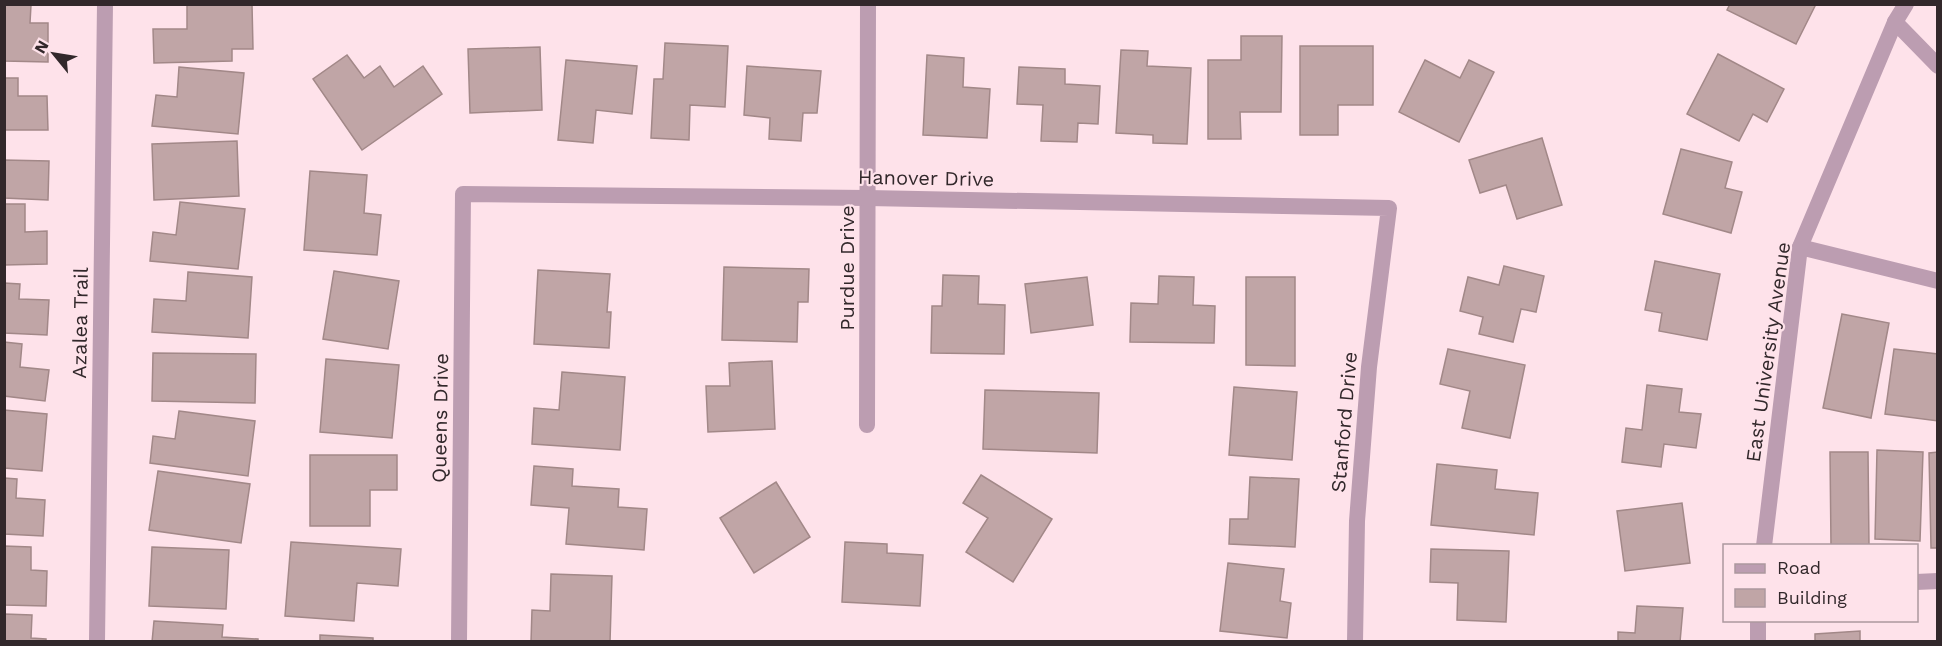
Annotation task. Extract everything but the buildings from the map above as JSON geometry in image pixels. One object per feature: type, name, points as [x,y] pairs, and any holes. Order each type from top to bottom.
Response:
[{"type":"street","name":"Azalea Trail","points":[[97,642],[105,4]]},
{"type":"street","name":"Purdue Drive","points":[[867,425],[868,4]]},
{"type":"street","name":"East University Avenue","points":[[1764,544],[1800,247],[1895,22],[1906,4]]},
{"type":"street","points":[[1895,22],[1938,66]]},
{"type":"street","name":"Hanover Drive","points":[[463,194],[868,198],[1389,208]]},
{"type":"street","name":"Queens Drive","points":[[459,642],[463,194]]},
{"type":"street","name":"Stanford Drive","points":[[1355,642],[1358,521],[1369,367],[1389,208]]},
{"type":"street","points":[[1800,247],[1938,281]]},
{"type":"street","points":[[1918,582],[1938,581]]},
{"type":"street","points":[[1758,622],[1758,642]]}]
